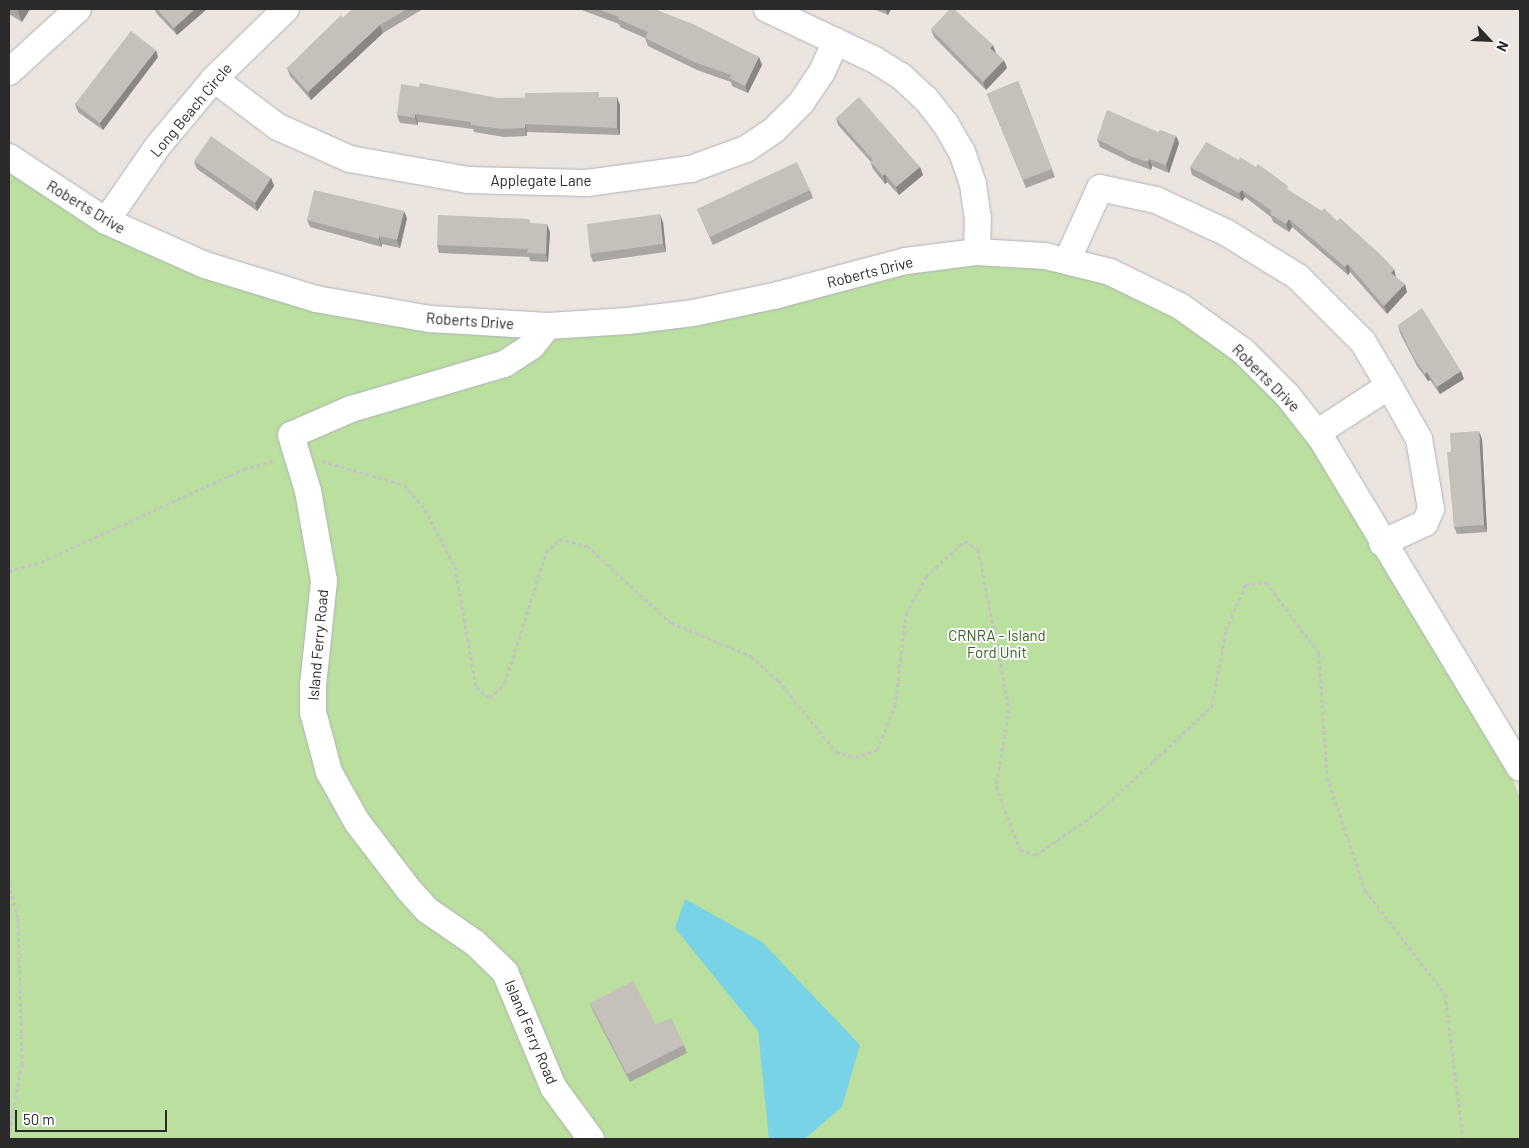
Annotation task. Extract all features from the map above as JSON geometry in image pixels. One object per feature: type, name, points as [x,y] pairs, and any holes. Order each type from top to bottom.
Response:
[{"type":"street","points":[[9,72],[78,9]]},
{"type":"street","name":"Long Beach Circle","points":[[106,221],[158,146],[214,79],[286,9]]},
{"type":"street","points":[[767,9],[836,41],[901,76],[926,99],[945,123],[962,152],[973,184],[978,218],[978,252]]},
{"type":"street","name":"Applegate Lane","points":[[214,79],[278,127],[350,159],[468,180],[587,182],[692,170],[746,149],[774,130],[801,103],[822,72],[836,41]]},
{"type":"street","name":"Roberts Drive","points":[[9,157],[106,221],[205,265],[316,299],[430,319],[548,326],[628,321],[693,313],[774,296],[906,261],[978,252],[1044,256],[1110,272],[1180,306],[1243,351],[1287,395],[1317,433],[1520,768]]},
{"type":"street","points":[[1067,261],[1100,188],[1156,200],[1227,233],[1298,277],[1363,342],[1419,439],[1431,510],[1425,522],[1382,543]]},
{"type":"street","name":"Island Ferry Road","points":[[548,326],[532,346],[504,364],[351,408],[291,435],[308,491],[324,581],[312,685],[313,712],[329,772],[357,822],[409,890],[427,910],[476,943],[505,972],[553,1087],[591,1139]]},
{"type":"street","points":[[1317,433],[1389,386]]},
{"type":"path","points":[[9,571],[41,562],[244,469],[297,454],[404,485],[425,509],[455,567],[476,687],[490,698],[505,683],[546,553],[559,539],[587,546],[671,623],[751,656],[778,680],[836,752],[855,757],[877,750],[896,706],[906,614],[926,577],[964,541],[978,549],[1009,709],[996,786],[1020,850],[1036,855],[1102,809],[1212,706],[1226,630],[1245,585],[1266,582],[1319,653],[1327,777],[1365,890],[1445,994],[1463,1139]]},
{"type":"path","points":[[9,882],[18,918],[22,1064],[9,1134]]},
{"type":"green space","name":"CRNRA - Island Ford Unit","points":[[9,158],[209,264],[418,316],[597,324],[998,252],[1145,289],[1258,359],[1491,717],[1520,799],[1520,1139],[805,1139],[842,1107],[685,899],[676,928],[758,1031],[771,1139],[9,1139]]},
{"type":"water","points":[[685,899],[762,942],[860,1045],[842,1107],[805,1139],[769,1139],[758,1031],[675,928]]},
{"type":"building","points":[[157,9],[195,9],[174,28]]},
{"type":"building","points":[[353,9],[407,9],[380,25],[308,92],[287,68],[341,15],[343,18]]},
{"type":"building","points":[[597,9],[654,9],[693,24],[759,57],[745,86],[729,78],[731,75],[694,62],[645,38],[648,32],[618,19],[619,17]]},
{"type":"building","points":[[950,9],[954,9],[993,45],[990,48],[1004,60],[983,82],[931,29]]},
{"type":"building","points":[[131,31],[156,50],[100,123],[75,104]]},
{"type":"building","points":[[1018,81],[1052,169],[1023,180],[987,94]]},
{"type":"building","points":[[420,83],[498,98],[525,98],[525,93],[599,92],[599,97],[617,97],[617,128],[525,124],[525,128],[502,129],[471,125],[471,122],[415,114],[415,118],[397,115],[401,84],[419,87]]},
{"type":"building","points":[[859,97],[920,167],[896,187],[885,174],[883,176],[870,161],[873,160],[836,118]]},
{"type":"building","points":[[1107,110],[1158,132],[1160,130],[1176,136],[1166,165],[1149,159],[1148,162],[1130,156],[1097,139]]},
{"type":"building","points":[[211,136],[271,178],[255,203],[194,161]]},
{"type":"building","points":[[1206,142],[1239,160],[1240,157],[1256,167],[1258,164],[1288,186],[1287,189],[1322,211],[1324,208],[1337,221],[1340,218],[1381,255],[1394,269],[1391,273],[1405,284],[1384,306],[1348,264],[1345,267],[1289,219],[1286,224],[1270,214],[1272,211],[1242,190],[1239,193],[1190,167]]},
{"type":"building","points":[[797,162],[810,190],[710,237],[697,209]]},
{"type":"building","points":[[314,190],[404,211],[397,240],[379,236],[379,239],[307,220]]},
{"type":"building","points":[[660,214],[663,244],[590,254],[587,224]]},
{"type":"building","points":[[438,215],[529,219],[529,223],[547,224],[546,254],[527,253],[528,249],[437,245]]},
{"type":"building","points":[[1422,308],[1461,371],[1437,387],[1414,358],[1398,325]]},
{"type":"building","points":[[1479,431],[1484,525],[1454,527],[1447,452],[1451,452],[1450,433]]},
{"type":"building","points":[[633,981],[656,1025],[671,1018],[684,1045],[627,1074],[590,1003]]}]
